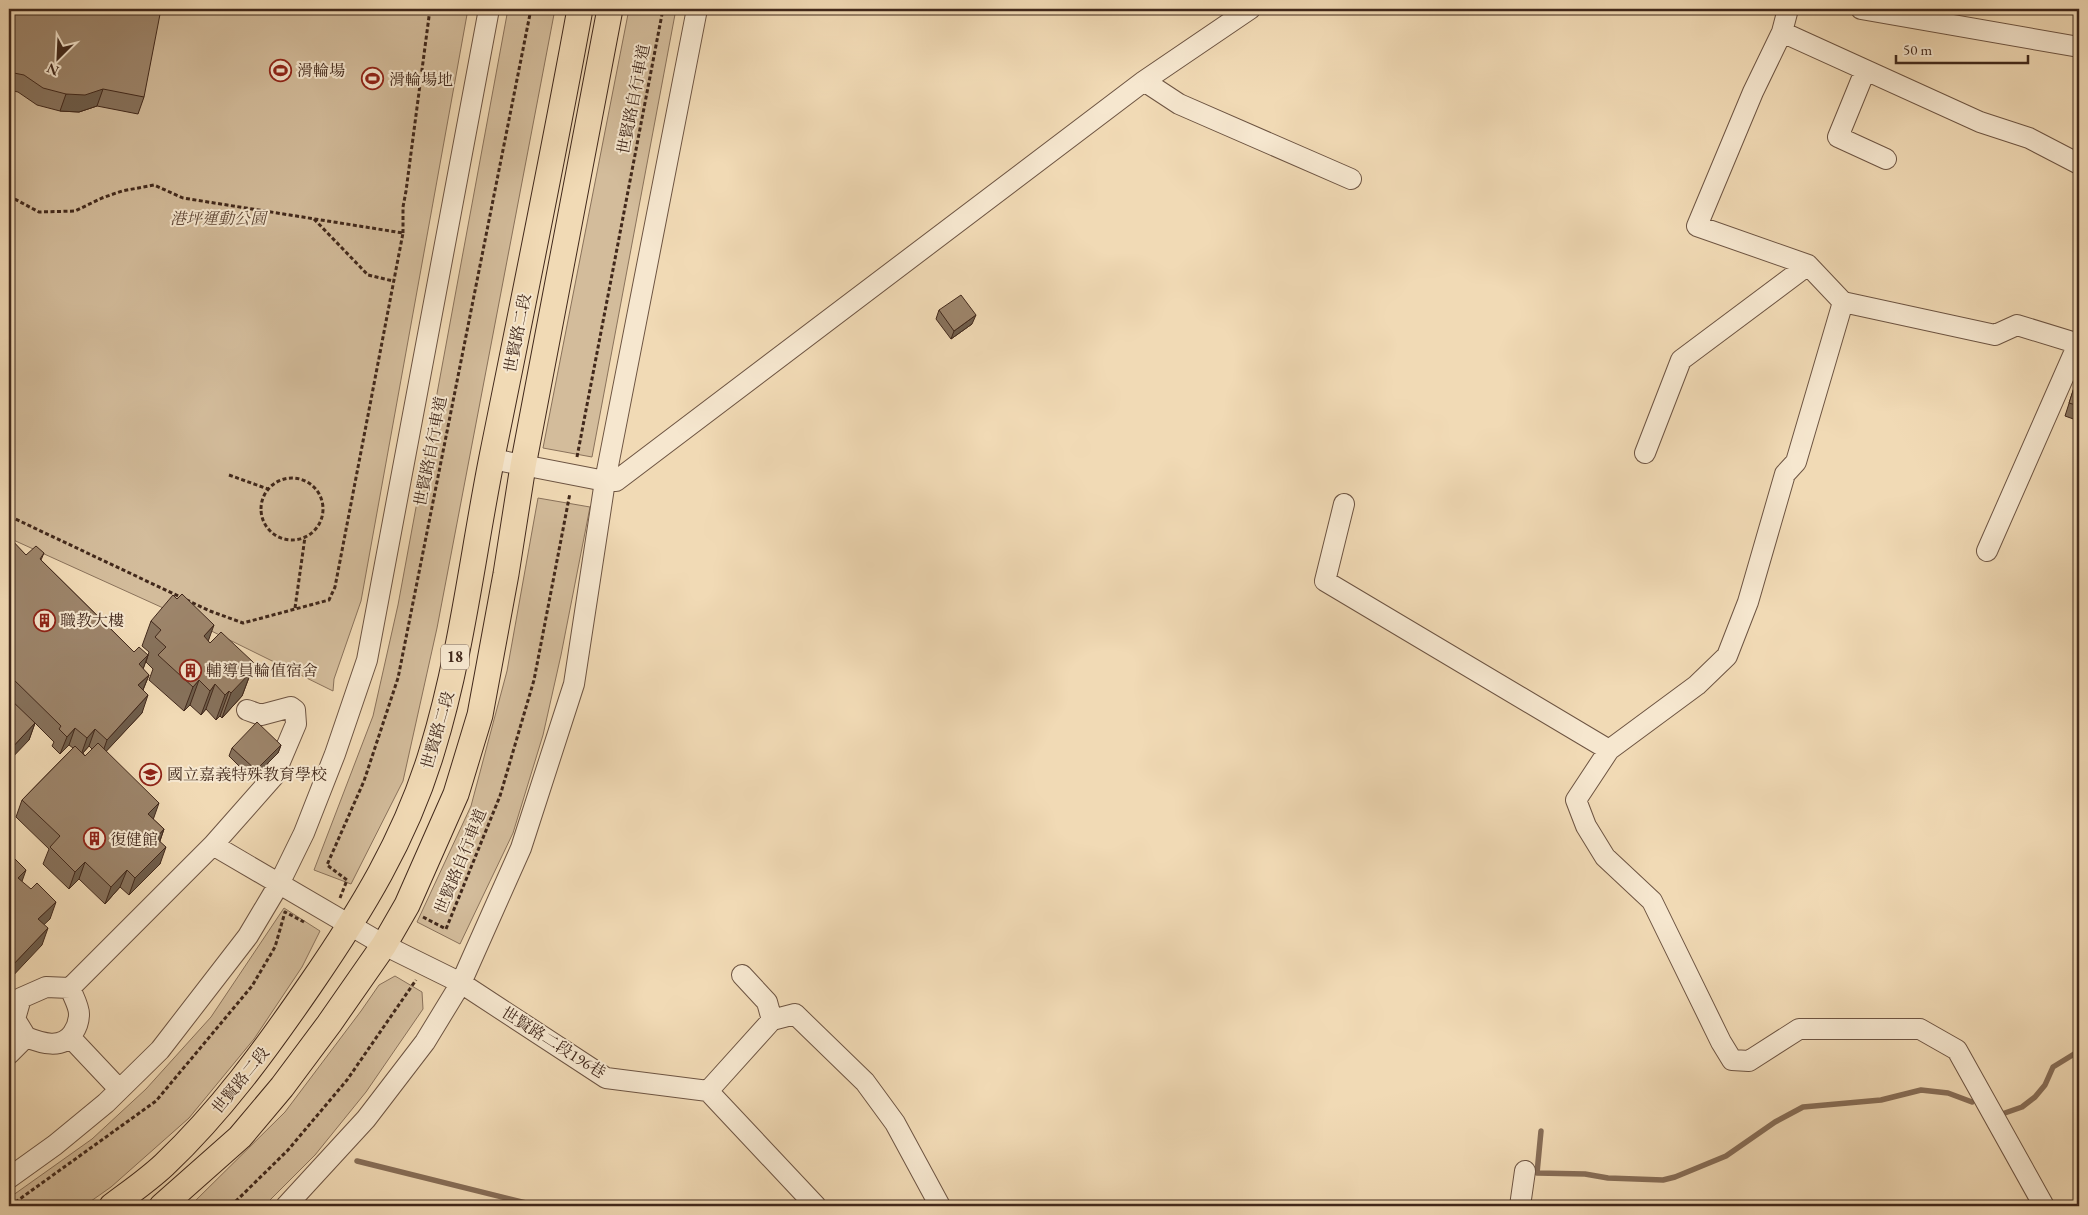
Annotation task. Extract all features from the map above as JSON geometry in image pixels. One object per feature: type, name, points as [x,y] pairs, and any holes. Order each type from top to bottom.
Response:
[{"type":"main road","name":"世賢路二段","points":[[112,1206],[163,1167],[261,1057],[350,927],[378,879],[409,812],[432,753],[452,678],[492,459],[580,9]]},
{"type":"main road","name":"世賢路二段","points":[[162,1206],[174,1198],[246,1130],[282,1087],[323,1032],[384,945],[406,905],[456,794],[480,715],[506,574],[523,466],[610,9]]},
{"type":"street","points":[[10,1173],[55,1145],[120,1089],[160,1050],[248,936],[279,884],[304,833],[335,754],[367,660],[489,9]]},
{"type":"street","points":[[286,1206],[366,1119],[425,1042],[461,983],[521,848],[574,684],[605,481],[697,9]]},
{"type":"street","points":[[492,459],[605,481],[616,481],[1144,81],[1250,9]]},
{"type":"street","points":[[1788,9],[1782,32],[1753,92],[1697,226],[1808,265],[1843,302],[1995,335],[2017,325],[2078,344],[1988,551]]},
{"type":"street","points":[[1862,9],[2079,47]]},
{"type":"street","points":[[1782,32],[1980,122],[2029,138],[2079,164]]},
{"type":"street","points":[[1865,71],[1838,136],[1886,159]]},
{"type":"street","points":[[1144,81],[1179,104],[1351,179]]},
{"type":"street","points":[[1645,453],[1681,360],[1808,265]]},
{"type":"street","points":[[1843,302],[1796,462],[1785,474],[1748,602],[1727,656],[1697,685],[1609,750],[1576,800],[1586,826],[1606,857],[1652,902],[1721,1042],[1732,1060],[1749,1061],[1799,1029],[1920,1029],[1957,1050],[2044,1206]]},
{"type":"street","points":[[1344,504],[1325,581],[1609,750]]},
{"type":"street","points":[[70,988],[79,1013],[78,1024],[70,1037],[58,1044],[40,1042],[26,1036],[15,1019],[21,998],[46,987],[70,988],[213,845],[274,776],[296,724],[295,710],[291,707],[261,715],[247,710]]},
{"type":"street","name":"世賢路二段196巷","points":[[213,845],[350,927],[461,983],[606,1078],[708,1091]]},
{"type":"street","points":[[742,974],[766,1002],[772,1020]]},
{"type":"street","points":[[816,1206],[708,1091],[772,1020],[795,1014],[865,1082],[895,1123],[940,1206]]},
{"type":"street","points":[[9,1054],[26,1036]]},
{"type":"street","points":[[70,1037],[120,1089]]},
{"type":"street","points":[[1520,1206],[1525,1171]]},
{"type":"path","points":[[9,516],[210,611],[243,624],[329,600],[335,586],[403,233],[403,207],[430,9]]},
{"type":"path","name":"世賢路自行車道","points":[[348,880],[327,865],[364,780],[398,678],[531,9]]},
{"type":"path","name":"世賢路自行車道","points":[[577,459],[663,9]]},
{"type":"path","points":[[9,196],[40,212],[75,211],[108,196],[154,185],[182,198],[403,233]]},
{"type":"path","points":[[314,219],[368,275],[393,281]]},
{"type":"path","points":[[229,475],[268,490]]},
{"type":"path","points":[[295,478],[305,480],[314,486],[320,494],[323,504],[320,524],[314,532],[295,540],[285,539],[276,535],[268,528],[263,519],[261,509],[263,499],[268,490],[275,482],[295,478]]},
{"type":"path","name":"世賢路自行車道","points":[[422,917],[446,929],[500,796],[534,680],[568,506]]},
{"type":"path","points":[[295,608],[305,537]]},
{"type":"path","points":[[231,1206],[288,1150],[347,1080],[418,978],[411,974]]},
{"type":"green space","name":"港坪運動公園","points":[[9,9],[468,9],[361,601],[334,679],[333,691],[183,617],[9,538]]},
{"type":"green space","points":[[508,9],[555,9],[437,628],[403,781],[351,884],[314,870],[373,716],[398,605]]},
{"type":"green space","points":[[629,9],[676,9],[592,457],[543,448]]},
{"type":"green space","points":[[538,498],[590,507],[543,735],[513,833],[460,944],[417,922],[471,806],[507,671]]},
{"type":"green space","points":[[284,908],[320,931],[302,967],[254,1039],[189,1118],[111,1187],[84,1206],[9,1206],[9,1198],[92,1139],[146,1089],[211,1017]]},
{"type":"green space","points":[[395,976],[422,992],[423,1009],[366,1092],[315,1155],[264,1206],[190,1206],[285,1112],[379,985]]},
{"type":"building","points":[[9,9],[161,9],[144,97],[103,89],[85,95],[66,94],[43,88],[24,75],[9,72]]},
{"type":"building","points":[[961,295],[976,315],[954,331],[939,310]]},
{"type":"building","points":[[2079,372],[2079,406],[2069,403]]},
{"type":"building","name":"職教大樓","points":[[10,538],[26,555],[36,546],[44,553],[40,559],[134,652],[139,647],[148,655],[139,664],[149,675],[138,685],[148,695],[107,740],[95,729],[87,738],[75,728],[67,737],[59,729],[61,726],[9,675]]},
{"type":"building","points":[[182,594],[214,625],[204,636],[210,643],[221,632],[253,662],[248,668],[251,672],[231,693],[229,691],[225,695],[215,684],[210,691],[199,680],[193,687],[158,655],[166,647],[155,637],[161,630],[151,621],[173,595],[177,599]]},
{"type":"building","points":[[9,698],[35,723],[9,751]]},
{"type":"building","points":[[257,722],[281,745],[256,770],[232,748]]},
{"type":"building","name":"復健館","points":[[98,743],[159,803],[148,814],[164,829],[156,838],[166,847],[135,878],[127,870],[111,887],[85,862],[75,872],[50,847],[60,836],[22,800],[75,746],[85,756]]},
{"type":"building","points":[[9,853],[26,870],[18,878],[31,889],[37,883],[56,902],[38,919],[48,928],[9,969]]},
{"type":"waterway","points":[[2002,1114],[2022,1107],[2035,1097],[2045,1085],[2053,1067],[2079,1051]]},
{"type":"waterway","points":[[1537,1173],[1585,1174],[1608,1178],[1663,1180],[1726,1156],[1775,1122],[1803,1107],[1881,1100],[1921,1090],[1948,1093],[1972,1102]]},
{"type":"waterway","points":[[1537,1173],[1541,1131]]},
{"type":"waterway","points":[[357,1161],[538,1206]]},
{"type":"place","name":"滑輪場","points":[[281,70]]},
{"type":"place","name":"滑輪場地","points":[[373,79]]},
{"type":"place","name":"職教大樓","points":[[44,620]]},
{"type":"place","name":"輔導員輪值宿舍","points":[[190,670]]},
{"type":"place","name":"國立嘉義特殊教育學校","points":[[151,774]]},
{"type":"place","name":"復健館","points":[[94,839]]}]
